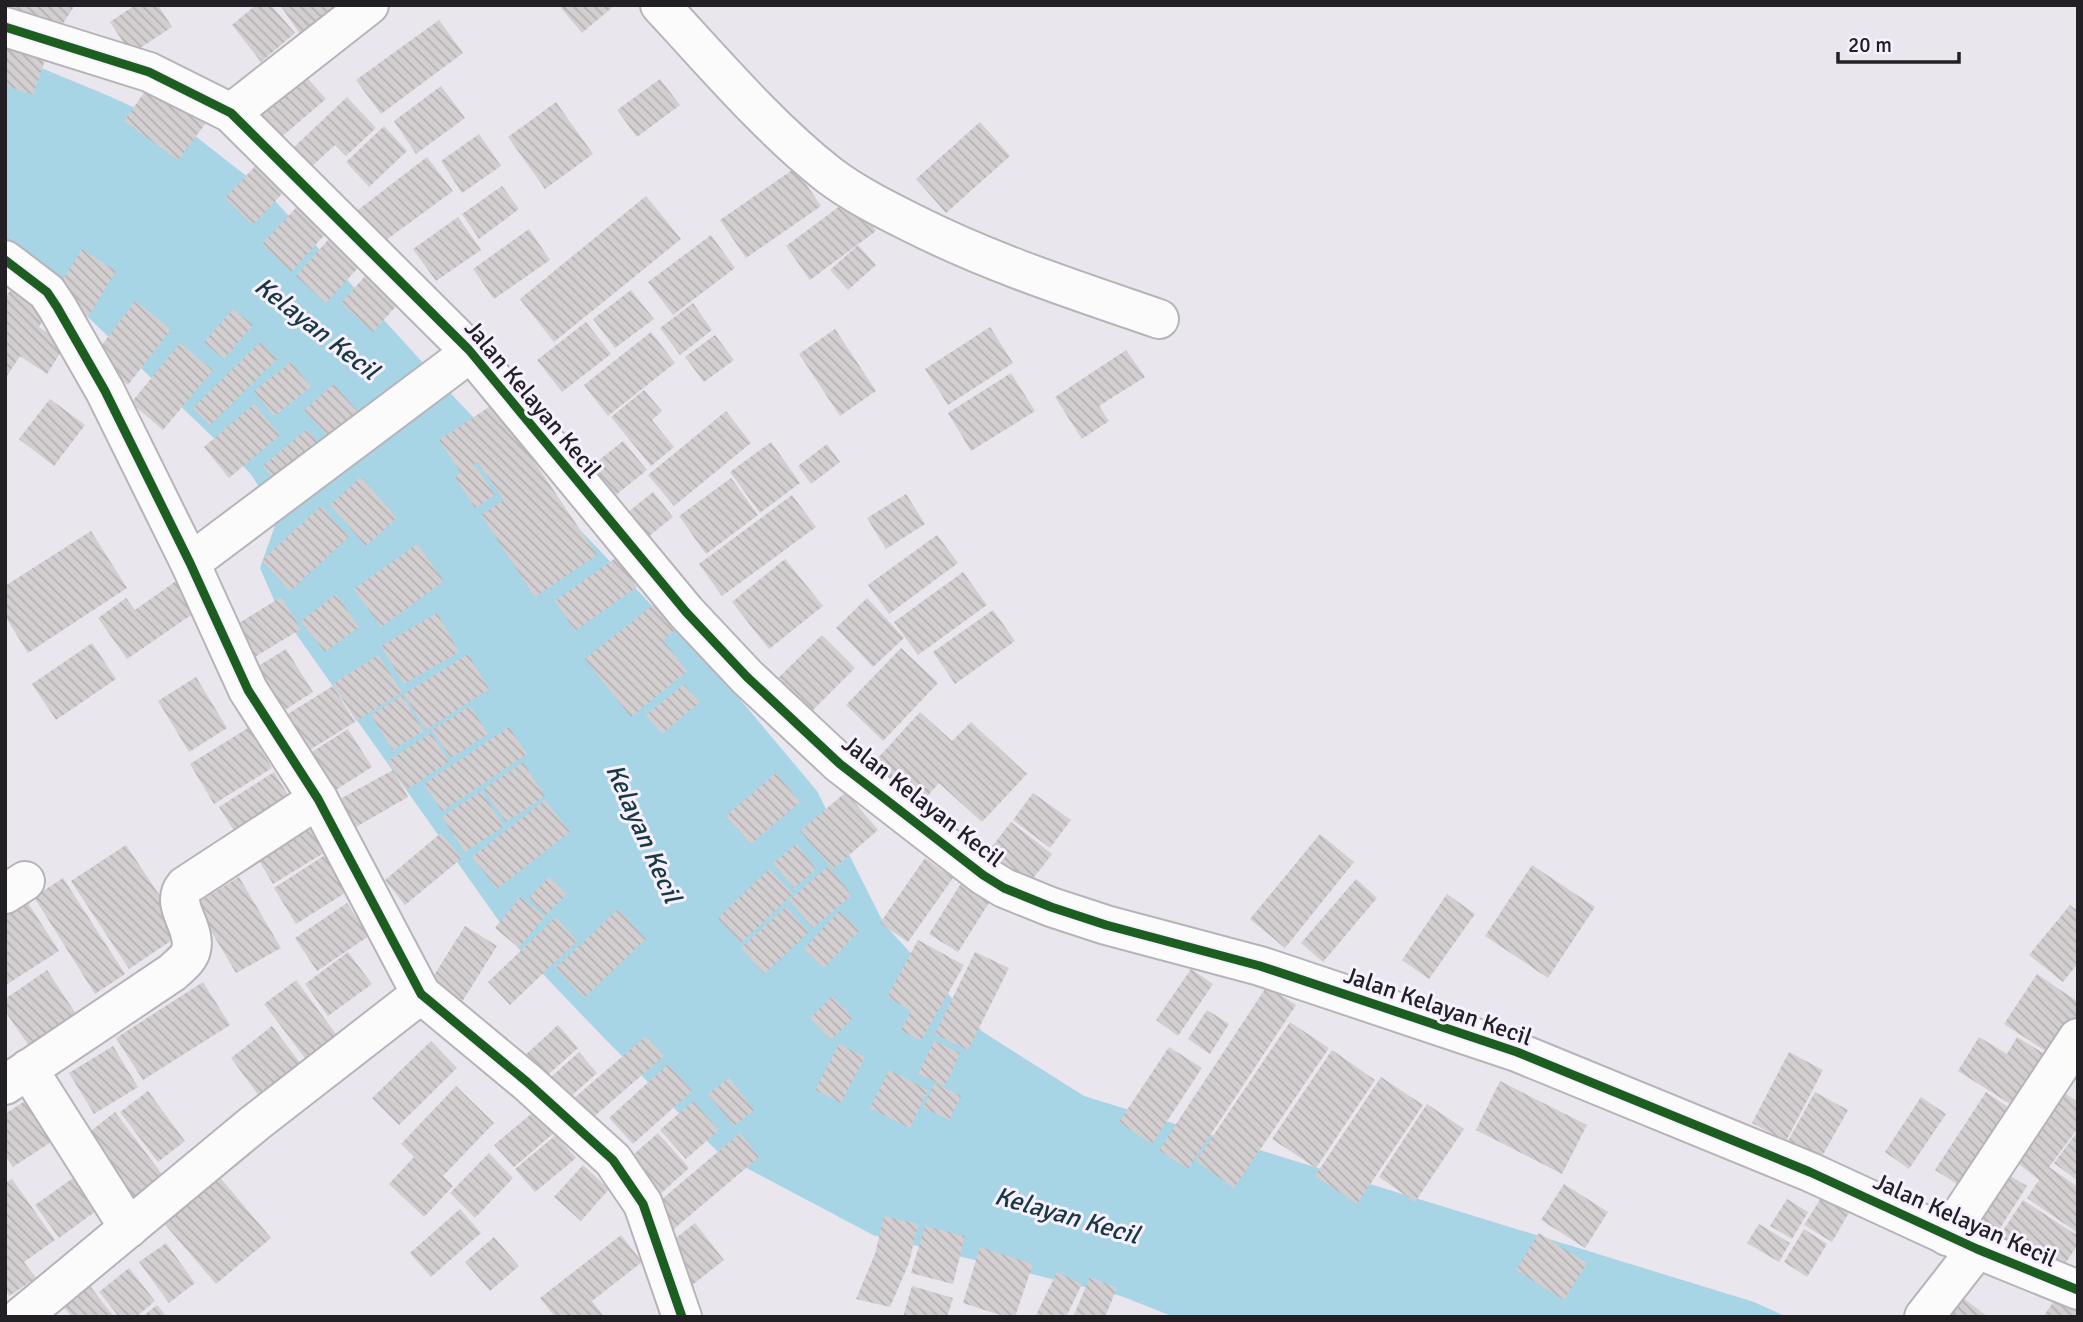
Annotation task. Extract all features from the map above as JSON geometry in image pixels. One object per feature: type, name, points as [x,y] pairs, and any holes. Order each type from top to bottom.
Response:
[{"type":"street","points":[[231,113],[369,5]]},
{"type":"street","points":[[660,5],[771,122],[830,175],[883,208],[954,244],[1159,319]]},
{"type":"street","name":"Jalan Kelayan Kecil","points":[[5,27],[149,72],[231,113],[463,357],[686,612],[747,677],[841,764],[983,875],[1004,888],[1106,925],[1260,966],[1517,1052],[1810,1172],[1962,1242],[2078,1290]]},
{"type":"street","points":[[5,260],[47,292],[105,391],[190,563],[248,690],[318,799],[421,994],[527,1082],[613,1160],[643,1204],[682,1317]]},
{"type":"street","points":[[190,563],[463,357]]},
{"type":"street","points":[[129,1228],[17,1077],[173,972],[191,951],[192,936],[179,900],[179,892],[318,799]]},
{"type":"street","points":[[21,1317],[255,1123],[421,994]]},
{"type":"street","points":[[1924,1317],[1962,1242],[2078,1038]]},
{"type":"water","name":"Kelayan Kecil","points":[[5,53],[194,135],[267,192],[456,399],[734,692],[817,791],[884,924],[983,1032],[1084,1096],[1754,1302],[1787,1317],[1174,1317],[1121,1296],[873,1235],[720,1154],[518,948],[277,607],[260,568],[278,517],[250,473],[64,294],[5,253]]},
{"type":"building","points":[[5,5],[75,5],[53,39]]},
{"type":"building","points":[[135,5],[158,5],[172,27],[131,54],[110,22]]},
{"type":"building","points":[[256,5],[271,5],[295,33],[261,62],[232,25]]},
{"type":"building","points":[[280,5],[348,5],[302,37]]},
{"type":"building","points":[[565,5],[615,5],[582,33],[561,8]]},
{"type":"building","points":[[439,20],[463,53],[381,114],[356,80]]},
{"type":"building","points":[[5,42],[46,57],[33,95],[5,85]]},
{"type":"building","points":[[302,72],[326,99],[273,144],[249,116]]},
{"type":"building","points":[[660,79],[680,105],[637,137],[617,110]]},
{"type":"building","points":[[151,83],[206,123],[178,160],[124,121]]},
{"type":"building","points":[[441,86],[465,118],[416,154],[394,121]]},
{"type":"building","points":[[347,97],[376,128],[346,156],[335,145],[310,168],[292,149]]},
{"type":"building","points":[[556,102],[593,154],[545,189],[508,137]]},
{"type":"building","points":[[980,122],[1010,156],[946,213],[916,179]]},
{"type":"building","points":[[384,126],[407,151],[369,187],[346,162]]},
{"type":"building","points":[[479,134],[501,166],[462,193],[441,161]]},
{"type":"building","points":[[427,157],[453,191],[378,246],[354,213]]},
{"type":"building","points":[[263,158],[291,184],[253,225],[225,198]]},
{"type":"building","points":[[795,168],[821,206],[746,258],[720,220]]},
{"type":"building","points":[[502,186],[519,209],[479,239],[462,214]]},
{"type":"building","points":[[308,195],[337,221],[291,272],[262,244]]},
{"type":"building","points":[[646,196],[681,239],[554,342],[520,299]]},
{"type":"building","points":[[852,197],[876,231],[810,280],[786,246]]},
{"type":"building","points":[[458,217],[481,250],[436,281],[413,249]]},
{"type":"building","points":[[529,229],[550,260],[494,299],[473,269]]},
{"type":"building","points":[[335,232],[366,259],[326,303],[296,276]]},
{"type":"building","points":[[711,235],[735,268],[673,315],[648,282]]},
{"type":"building","points":[[858,245],[876,265],[848,290],[830,270]]},
{"type":"building","points":[[82,249],[116,271],[88,317],[53,295]]},
{"type":"building","points":[[367,274],[398,304],[373,332],[341,303]]},
{"type":"building","points":[[12,288],[48,311],[39,327],[66,344],[47,374],[20,356],[5,379],[5,298]]},
{"type":"building","points":[[631,290],[654,319],[615,348],[593,319]]},
{"type":"building","points":[[135,301],[171,329],[128,385],[92,358]]},
{"type":"building","points":[[693,303],[712,330],[680,355],[660,328]]},
{"type":"building","points":[[233,309],[253,325],[224,359],[204,342]]},
{"type":"building","points":[[586,322],[611,354],[562,392],[537,360]]},
{"type":"building","points":[[990,327],[1013,363],[948,405],[925,369]]},
{"type":"building","points":[[835,329],[876,391],[840,416],[799,354]]},
{"type":"building","points":[[651,332],[675,363],[608,416],[584,385]]},
{"type":"building","points":[[715,335],[734,360],[704,382],[685,357]]},
{"type":"building","points":[[260,342],[277,359],[210,425],[193,408]]},
{"type":"building","points":[[180,343],[213,370],[163,430],[131,403]]},
{"type":"building","points":[[1126,350],[1145,377],[1099,406],[1109,421],[1082,439],[1055,397]]},
{"type":"building","points":[[291,362],[311,387],[274,416],[254,391]]},
{"type":"building","points":[[1011,373],[1035,411],[971,451],[948,413]]},
{"type":"building","points":[[334,384],[361,415],[332,441],[304,410]]},
{"type":"building","points":[[644,390],[662,411],[652,420],[674,447],[651,466],[611,417]]},
{"type":"building","points":[[50,399],[85,425],[54,466],[19,439]]},
{"type":"building","points":[[495,403],[597,555],[535,597],[481,515],[504,500],[478,462],[474,464],[495,495],[475,508],[455,477],[461,473],[439,440]]},
{"type":"building","points":[[254,404],[280,435],[229,478],[204,447]]},
{"type":"building","points":[[726,411],[751,443],[674,506],[648,475]]},
{"type":"building","points":[[307,429],[321,447],[277,483],[263,466]]},
{"type":"building","points":[[623,441],[647,470],[611,499],[588,469]]},
{"type":"building","points":[[771,442],[800,483],[760,513],[730,472]]},
{"type":"building","points":[[827,444],[840,462],[811,484],[798,466]]},
{"type":"building","points":[[361,477],[397,518],[366,546],[330,505]]},
{"type":"building","points":[[731,478],[758,515],[706,554],[679,516]]},
{"type":"building","points":[[653,492],[673,517],[638,545],[617,521]]},
{"type":"building","points":[[906,494],[925,524],[886,549],[867,518]]},
{"type":"building","points":[[792,495],[816,527],[722,596],[699,564]]},
{"type":"building","points":[[321,506],[349,537],[290,591],[262,560]]},
{"type":"building","points":[[91,531],[127,588],[28,653],[5,616],[5,586]]},
{"type":"building","points":[[937,535],[958,563],[889,614],[868,585]]},
{"type":"building","points":[[417,544],[444,581],[381,627],[354,589]]},
{"type":"building","points":[[617,557],[637,587],[575,631],[555,601]]},
{"type":"building","points":[[785,559],[823,606],[769,649],[732,602]]},
{"type":"building","points":[[963,572],[987,605],[918,655],[894,622]]},
{"type":"building","points":[[176,581],[197,611],[127,659],[98,618],[126,598],[135,610]]},
{"type":"building","points":[[336,594],[359,627],[325,652],[301,621]]},
{"type":"building","points":[[281,597],[301,629],[250,660],[231,628]]},
{"type":"building","points":[[663,597],[684,623],[663,640],[687,671],[631,717],[585,659]]},
{"type":"building","points":[[867,598],[904,638],[873,667],[836,628]]},
{"type":"building","points":[[993,610],[1015,641],[955,684],[933,652]]},
{"type":"building","points":[[437,613],[459,652],[404,684],[381,646]]},
{"type":"building","points":[[822,635],[855,668],[805,718],[772,684]]},
{"type":"building","points":[[92,643],[116,679],[56,720],[32,684]]},
{"type":"building","points":[[901,648],[938,683],[883,741],[846,705]]},
{"type":"building","points":[[286,649],[313,692],[274,717],[247,673]]},
{"type":"building","points":[[468,654],[489,689],[426,730],[404,694]]},
{"type":"building","points":[[378,655],[402,692],[356,721],[333,684]]},
{"type":"building","points":[[196,677],[227,728],[189,752],[158,701]]},
{"type":"building","points":[[684,684],[700,702],[662,734],[646,715]]},
{"type":"building","points":[[333,686],[355,722],[305,753],[283,717]]},
{"type":"building","points":[[402,695],[423,731],[393,750],[371,715]]},
{"type":"building","points":[[470,706],[488,734],[451,758],[432,730]]},
{"type":"building","points":[[920,712],[952,741],[971,722],[1027,774],[982,822],[939,783],[913,812],[867,770]]},
{"type":"building","points":[[509,727],[527,754],[442,811],[424,784]]},
{"type":"building","points":[[248,728],[272,768],[214,804],[190,764]]},
{"type":"building","points":[[348,729],[372,767],[320,800],[296,762]]},
{"type":"building","points":[[431,733],[449,762],[406,790],[388,761]]},
{"type":"building","points":[[523,762],[545,796],[506,822],[484,789]]},
{"type":"building","points":[[393,770],[408,797],[356,827],[340,799]]},
{"type":"building","points":[[274,772],[293,803],[238,837],[219,807]]},
{"type":"building","points":[[776,773],[800,802],[751,844],[726,816]]},
{"type":"building","points":[[481,791],[504,826],[465,852],[442,817]]},
{"type":"building","points":[[846,792],[878,830],[833,869],[800,831]]},
{"type":"building","points":[[1033,793],[1071,820],[1050,848],[1013,820]]},
{"type":"building","points":[[545,800],[570,832],[497,889],[472,857]]},
{"type":"building","points":[[313,818],[332,848],[273,884],[255,854]]},
{"type":"building","points":[[1011,822],[1052,854],[1025,889],[984,857]]},
{"type":"building","points":[[441,833],[462,858],[405,905],[385,880]]},
{"type":"building","points":[[1320,834],[1354,862],[1285,948],[1250,919]]},
{"type":"building","points":[[796,844],[816,869],[794,888],[773,863]]},
{"type":"building","points":[[126,845],[184,932],[129,969],[71,881]]},
{"type":"building","points":[[325,855],[348,891],[296,924],[274,888]]},
{"type":"building","points":[[925,858],[953,878],[908,942],[880,923]]},
{"type":"building","points":[[1532,865],[1595,907],[1548,978],[1485,936]]},
{"type":"building","points":[[828,866],[852,895],[813,928],[789,900]]},
{"type":"building","points":[[769,869],[793,894],[741,943],[718,918]]},
{"type":"building","points":[[239,877],[281,948],[236,973],[195,904]]},
{"type":"building","points":[[549,877],[567,894],[546,915],[529,898]]},
{"type":"building","points":[[965,877],[994,895],[958,952],[929,934]]},
{"type":"building","points":[[63,878],[125,974],[95,994],[34,897]]},
{"type":"building","points":[[1356,879],[1377,898],[1323,962],[1301,943]]},
{"type":"building","points":[[1447,894],[1475,914],[1429,979],[1402,960]]},
{"type":"building","points":[[520,897],[545,916],[519,948],[495,928]]},
{"type":"building","points":[[26,900],[59,951],[6,985],[5,914]]},
{"type":"building","points":[[347,903],[369,936],[317,971],[295,938]]},
{"type":"building","points":[[2070,905],[2078,911],[2078,963],[2063,982],[2029,955]]},
{"type":"building","points":[[786,907],[809,932],[764,974],[741,948]]},
{"type":"building","points":[[618,909],[646,939],[584,998],[556,968]]},
{"type":"building","points":[[839,911],[860,930],[824,968],[804,949]]},
{"type":"building","points":[[556,917],[577,941],[510,1005],[488,982]]},
{"type":"building","points":[[465,926],[497,946],[460,1005],[428,985]]},
{"type":"building","points":[[918,940],[964,965],[921,1041],[901,1030],[911,1011],[887,997]]},
{"type":"building","points":[[348,952],[372,984],[328,1016],[305,984]]},
{"type":"building","points":[[975,952],[1009,968],[968,1050],[935,1034]]},
{"type":"building","points":[[1191,969],[1213,984],[1178,1036],[1156,1020]]},
{"type":"building","points":[[47,970],[76,1014],[29,1046],[5,1011],[5,999]]},
{"type":"building","points":[[2037,974],[2078,1002],[2078,1019],[2053,1056],[2004,1024]]},
{"type":"building","points":[[296,980],[339,1038],[308,1062],[264,1004]]},
{"type":"building","points":[[203,982],[230,1025],[143,1080],[116,1038]]},
{"type":"building","points":[[1267,986],[1296,1005],[1188,1169],[1159,1150]]},
{"type":"building","points":[[832,996],[853,1018],[831,1040],[810,1018]]},
{"type":"building","points":[[1207,1010],[1229,1024],[1210,1054],[1188,1039]]},
{"type":"building","points":[[1290,1022],[1329,1048],[1234,1188],[1196,1161]]},
{"type":"building","points":[[558,1025],[578,1048],[541,1081],[521,1059]]},
{"type":"building","points":[[272,1026],[307,1072],[265,1104],[231,1058]]},
{"type":"building","points":[[646,1036],[664,1056],[582,1127],[565,1106]]},
{"type":"building","points":[[1979,1037],[2007,1054],[2017,1037],[2051,1058],[2018,1109],[1958,1071]]},
{"type":"building","points":[[431,1041],[457,1068],[399,1125],[372,1098]]},
{"type":"building","points":[[934,1041],[960,1053],[945,1086],[918,1074]]},
{"type":"building","points":[[839,1044],[865,1057],[841,1103],[815,1090]]},
{"type":"building","points":[[113,1046],[138,1087],[94,1114],[69,1073]]},
{"type":"building","points":[[1169,1047],[1202,1068],[1152,1144],[1119,1122]]},
{"type":"building","points":[[1332,1050],[1375,1080],[1316,1168],[1272,1139]]},
{"type":"building","points":[[579,1052],[597,1073],[559,1107],[541,1086]]},
{"type":"building","points":[[1789,1052],[1823,1070],[1786,1141],[1752,1123]]},
{"type":"building","points":[[668,1064],[692,1091],[633,1144],[609,1118]]},
{"type":"building","points":[[889,1070],[928,1090],[910,1128],[870,1108]]},
{"type":"building","points":[[1381,1077],[1423,1105],[1357,1204],[1315,1176]]},
{"type":"building","points":[[729,1078],[754,1110],[734,1126],[708,1094]]},
{"type":"building","points":[[1500,1081],[1587,1125],[1562,1174],[1476,1130]]},
{"type":"building","points":[[935,1083],[961,1096],[949,1120],[923,1107]]},
{"type":"building","points":[[456,1086],[494,1123],[443,1176],[453,1186],[424,1217],[389,1184],[414,1157],[401,1144]]},
{"type":"building","points":[[148,1091],[185,1141],[158,1162],[120,1112]]},
{"type":"building","points":[[1815,1092],[1848,1110],[1820,1160],[1787,1143]]},
{"type":"building","points":[[1986,1092],[2024,1118],[1973,1194],[1935,1170]]},
{"type":"building","points":[[2066,1094],[2078,1102],[2078,1128],[2049,1167],[2078,1187],[2078,1233],[2027,1198],[2039,1180],[2015,1161]]},
{"type":"building","points":[[1921,1097],[1946,1114],[1909,1169],[1885,1152]]},
{"type":"building","points":[[25,1101],[51,1142],[13,1167],[5,1156],[5,1114]]},
{"type":"building","points":[[693,1101],[719,1130],[686,1159],[660,1130]]},
{"type":"building","points":[[1427,1104],[1464,1129],[1415,1202],[1379,1177]]},
{"type":"building","points":[[537,1109],[556,1131],[514,1167],[494,1145]]},
{"type":"building","points":[[115,1112],[168,1182],[135,1207],[82,1138]]},
{"type":"building","points":[[2078,1131],[2078,1181],[2054,1163]]},
{"type":"building","points":[[658,1133],[689,1168],[657,1197],[625,1162]]},
{"type":"building","points":[[740,1133],[759,1157],[668,1234],[648,1211]]},
{"type":"building","points":[[556,1135],[576,1158],[535,1192],[515,1169]]},
{"type":"building","points":[[489,1153],[513,1178],[475,1218],[450,1193]]},
{"type":"building","points":[[583,1165],[609,1189],[581,1221],[554,1197]]},
{"type":"building","points":[[1994,1166],[2027,1186],[1997,1233],[1965,1213]]},
{"type":"building","points":[[218,1175],[271,1238],[216,1284],[163,1222]]},
{"type":"building","points":[[73,1178],[96,1211],[59,1238],[35,1205]]},
{"type":"building","points":[[12,1179],[55,1240],[24,1262],[36,1278],[9,1296],[5,1291],[5,1183]]},
{"type":"building","points":[[1564,1184],[1608,1212],[1585,1248],[1541,1220]]},
{"type":"building","points":[[1823,1195],[1850,1211],[1832,1242],[1804,1225]]},
{"type":"building","points":[[1787,1199],[1808,1212],[1792,1239],[1770,1226]]},
{"type":"building","points":[[2023,1200],[2078,1236],[2078,1244],[2056,1278],[1997,1240]]},
{"type":"building","points":[[460,1209],[481,1233],[431,1277],[410,1253]]},
{"type":"building","points":[[884,1216],[918,1224],[909,1263],[890,1307],[856,1299],[875,1254]]},
{"type":"building","points":[[695,1223],[724,1260],[691,1286],[662,1249]]},
{"type":"building","points":[[1759,1224],[1790,1243],[1779,1262],[1747,1243]]},
{"type":"building","points":[[925,1226],[965,1236],[953,1284],[911,1273]]},
{"type":"building","points":[[1804,1229],[1827,1244],[1807,1277],[1784,1262]]},
{"type":"building","points":[[1539,1233],[1587,1263],[1564,1300],[1516,1270]]},
{"type":"building","points":[[621,1235],[642,1262],[592,1301],[603,1315],[555,1317],[540,1298]]},
{"type":"building","points":[[494,1237],[519,1266],[490,1291],[465,1262]]},
{"type":"building","points":[[166,1243],[195,1283],[169,1303],[139,1262]]},
{"type":"building","points":[[980,1247],[1033,1264],[1015,1317],[1006,1317],[963,1303]]},
{"type":"building","points":[[129,1268],[155,1301],[136,1317],[119,1317],[99,1292]]},
{"type":"building","points":[[1057,1272],[1082,1284],[1066,1317],[1035,1317]]},
{"type":"building","points":[[1090,1277],[1117,1288],[1105,1317],[1073,1317]]},
{"type":"building","points":[[90,1286],[114,1317],[72,1317],[64,1307]]},
{"type":"building","points":[[912,1286],[953,1298],[947,1317],[903,1317]]},
{"type":"building","points":[[1954,1291],[1988,1317],[1934,1317]]},
{"type":"building","points":[[2058,1295],[2078,1309],[2078,1317],[2043,1317]]},
{"type":"building","points":[[157,1305],[167,1317],[142,1317]]},
{"type":"cycle path","points":[[5,27],[149,72],[231,113],[469,350],[686,612],[747,677],[840,764],[983,875],[1004,888],[1106,925],[1260,966],[1517,1052],[1810,1172],[1977,1249],[2078,1290]]},
{"type":"cycle path","points":[[5,260],[47,292],[105,391],[190,563],[248,690],[318,799],[421,994],[527,1082],[613,1160],[643,1204],[682,1317]]}]
